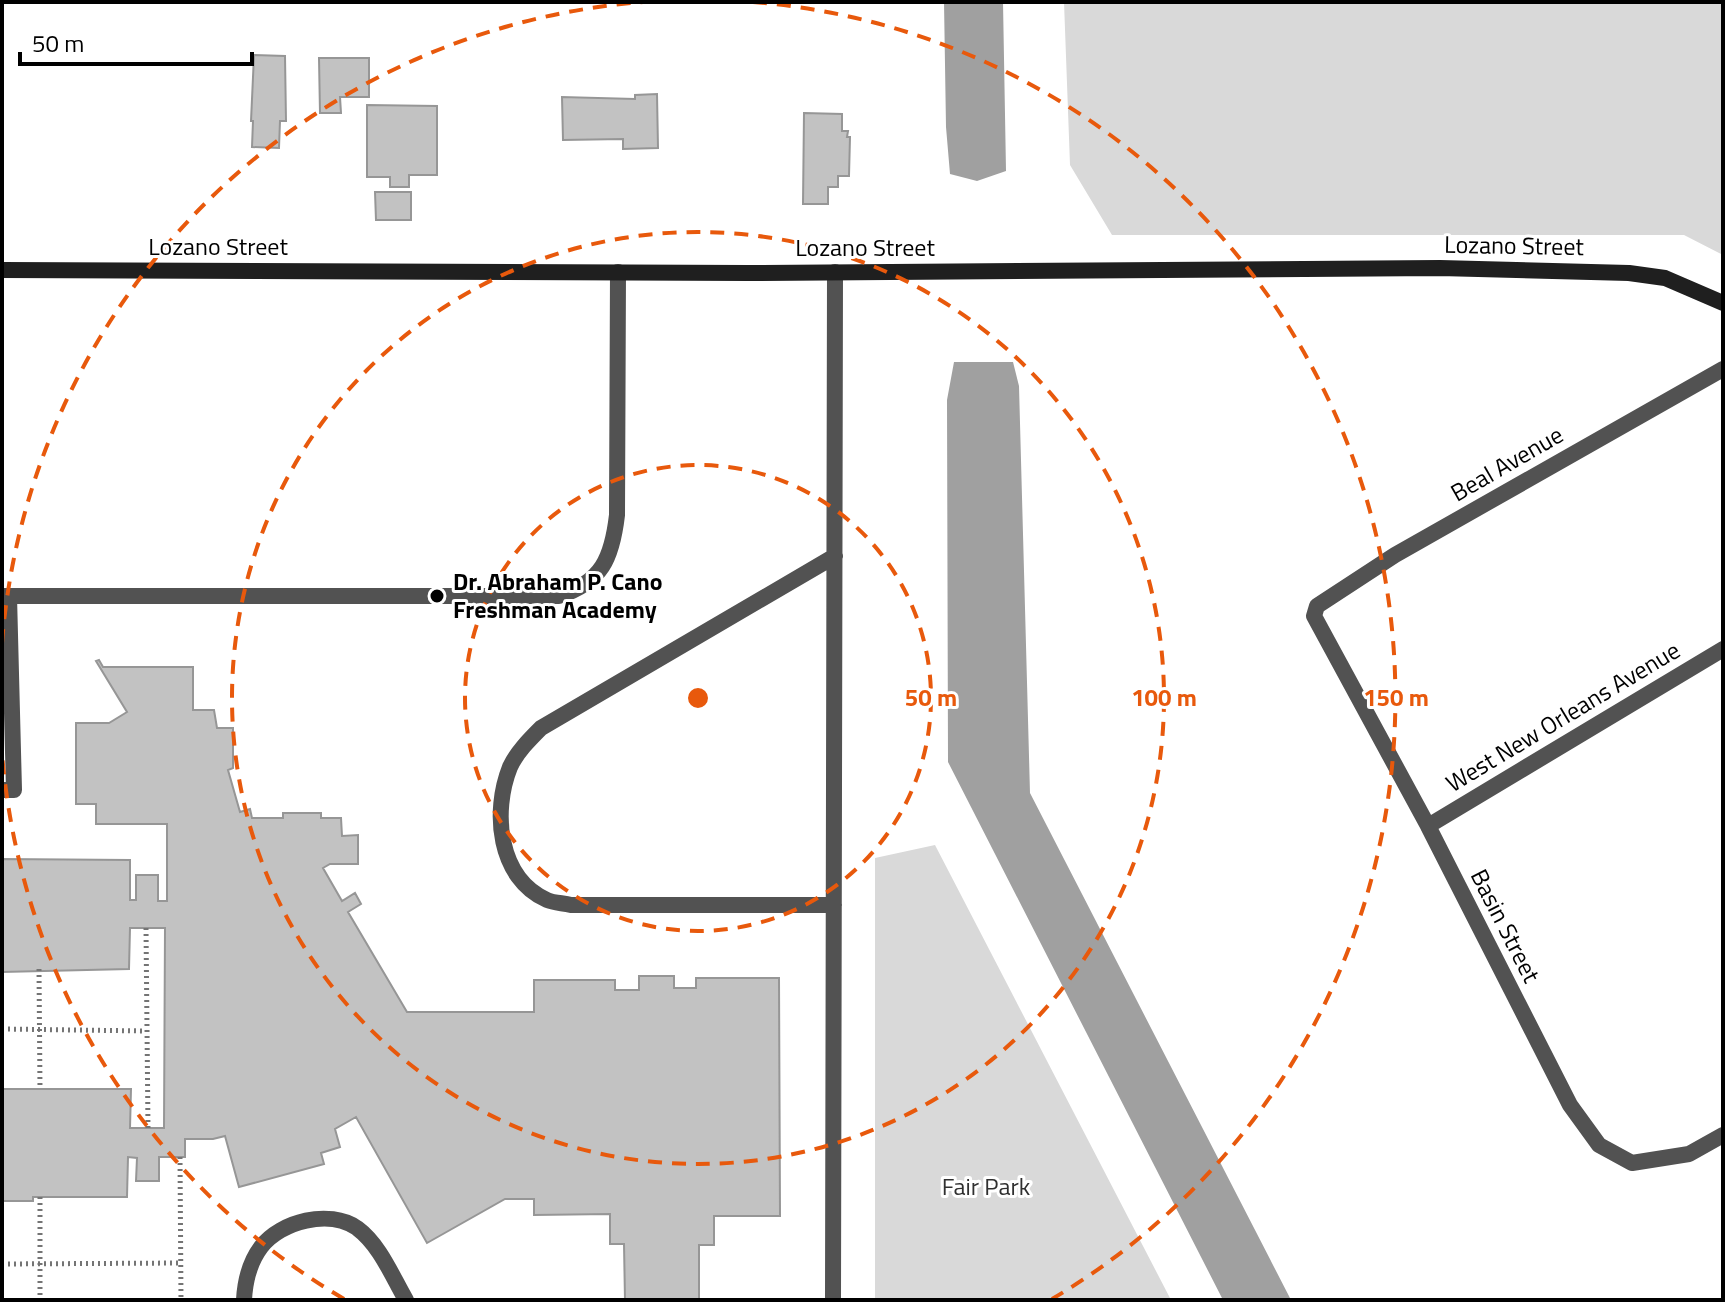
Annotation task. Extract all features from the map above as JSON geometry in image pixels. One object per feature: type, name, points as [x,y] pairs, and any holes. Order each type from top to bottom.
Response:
[{"type":"street","name":"Lozano Street","points":[[2,270],[835,272],[1440,268],[1629,273],[1665,278],[1723,303]]},
{"type":"street","points":[[2,790],[14,790],[5,596],[559,596],[576,591],[591,581],[605,564],[614,541],[617,515],[618,272]]},
{"type":"street","points":[[833,1300],[835,272]]},
{"type":"street","name":"Beal Avenue","points":[[1317,606],[1395,555],[1723,369]]},
{"type":"street","points":[[834,905],[571,905],[547,900],[524,885],[510,866],[503,846],[501,820],[504,789],[511,766],[524,744],[541,728],[835,556]]},
{"type":"street","name":"Basin Street","points":[[1317,606],[1314,616],[1428,826],[1570,1105],[1599,1145],[1632,1163],[1689,1154],[1723,1135]]},
{"type":"street","name":"West New Orleans Avenue","points":[[1428,826],[1723,649]]},
{"type":"street","points":[[244,1300],[248,1270],[262,1245],[285,1229],[312,1219],[337,1218],[357,1228],[374,1245],[406,1300]]},
{"type":"path","points":[[146,928],[148,1128]]},
{"type":"path","points":[[39,969],[40,1089]]},
{"type":"path","points":[[2,1029],[146,1031]]},
{"type":"path","points":[[180,1157],[181,1300]]},
{"type":"path","points":[[40,1197],[40,1300]]},
{"type":"path","points":[[2,1264],[181,1263]]},
{"type":"green space","points":[[1064,2],[1723,2],[1723,255],[1684,235],[1112,235],[1070,165]]},
{"type":"green space","name":"Fair Park","points":[[935,845],[1171,1300],[875,1300],[875,858]]},
{"type":"shaded area","points":[[944,2],[1003,2],[1006,171],[977,181],[950,174]]},
{"type":"shaded area","points":[[954,362],[1013,362],[1019,386],[1030,793],[1291,1300],[1223,1300],[948,762],[947,400]]},
{"type":"building","points":[[254,55],[285,56],[286,121],[280,121],[279,148],[252,147]]},
{"type":"building","points":[[319,58],[369,58],[369,97],[340,97],[341,113],[320,113]]},
{"type":"building","points":[[657,94],[658,148],[623,149],[623,139],[563,140],[562,97],[635,99],[635,95]]},
{"type":"building","points":[[367,105],[437,106],[437,175],[409,175],[409,187],[390,187],[390,177],[367,177]]},
{"type":"building","points":[[804,113],[842,114],[842,131],[848,131],[847,137],[850,137],[849,176],[838,176],[838,187],[828,187],[828,204],[803,204]]},
{"type":"building","points":[[375,192],[411,192],[411,220],[376,220]]},
{"type":"building","points":[[99,660],[103,667],[193,667],[193,710],[214,710],[217,728],[233,728],[233,768],[228,770],[240,812],[250,809],[252,818],[283,818],[283,813],[321,813],[321,818],[341,818],[342,836],[358,835],[358,864],[330,864],[323,868],[342,901],[355,893],[361,904],[348,912],[407,1012],[534,1012],[534,980],[615,980],[615,990],[639,990],[639,976],[674,976],[674,988],[696,988],[696,978],[779,978],[780,1216],[714,1216],[714,1245],[699,1245],[699,1300],[625,1300],[624,1244],[610,1244],[610,1214],[534,1215],[534,1199],[505,1199],[427,1243],[356,1117],[335,1129],[340,1147],[321,1153],[324,1164],[239,1187],[225,1136],[185,1139],[185,1157],[159,1157],[159,1181],[136,1181],[137,1158],[128,1157],[127,1197],[33,1197],[33,1201],[2,1201],[2,1089],[131,1089],[130,1128],[164,1128],[165,928],[130,928],[129,969],[2,972],[2,859],[130,860],[130,900],[136,900],[136,875],[158,875],[158,901],[167,901],[167,824],[96,824],[96,804],[76,804],[76,723],[109,723],[127,712],[96,661]]},
{"type":"place","name":"Dr. Abraham P. Cano Freshman Academy","points":[[437,596]]}]
